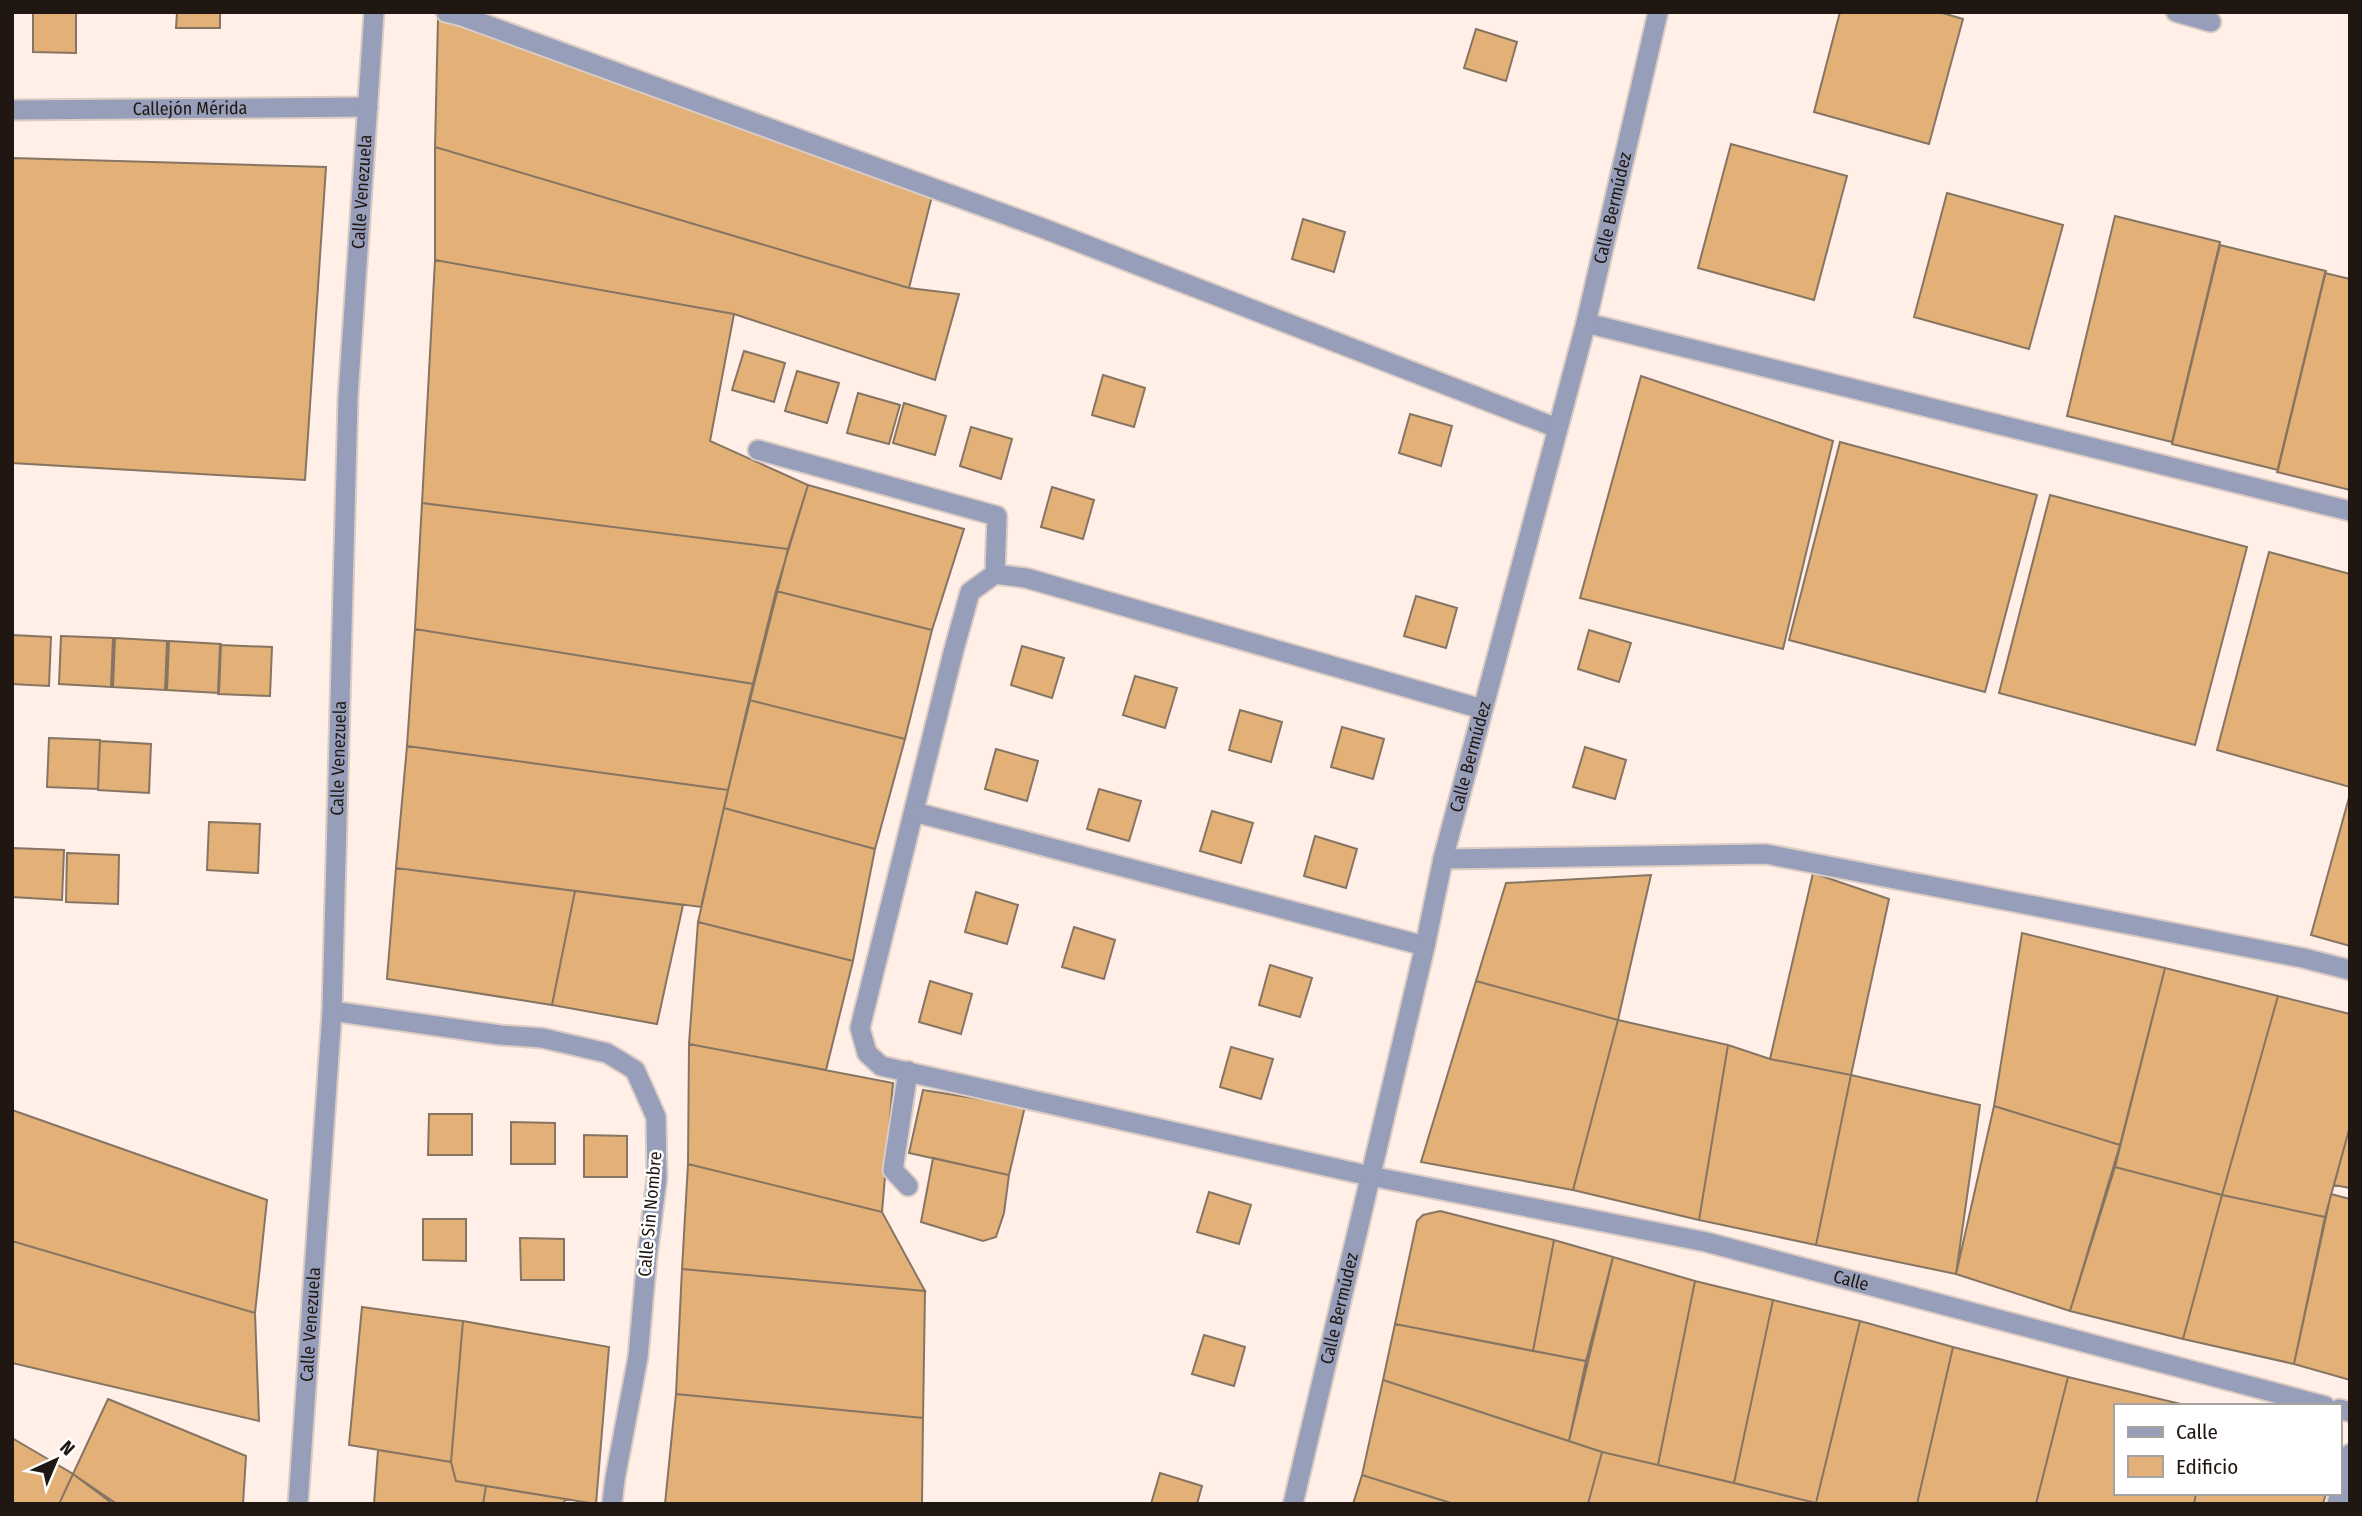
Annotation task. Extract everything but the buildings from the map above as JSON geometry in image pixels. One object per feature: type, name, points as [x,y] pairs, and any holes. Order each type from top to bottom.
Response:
[{"type":"street","name":"Calle Venezuela","points":[[298,1504],[332,1011],[348,397],[374,12]]},
{"type":"street","points":[[446,12],[1045,229],[1557,428]]},
{"type":"street","name":"Calle Bermúdez","points":[[1293,1504],[1443,859],[1586,323],[1658,12]]},
{"type":"street","points":[[2176,12],[2211,22]]},
{"type":"street","name":"Callejón Mérida","points":[[12,110],[368,107]]},
{"type":"street","points":[[1586,323],[2350,511]]},
{"type":"street","points":[[758,450],[997,516],[995,574],[1027,578],[1482,709]]},
{"type":"street","name":"Calle","points":[[995,574],[971,592],[860,1028],[867,1053],[881,1066],[1370,1176],[1706,1242],[2317,1404]]},
{"type":"street","points":[[914,812],[1424,946]]},
{"type":"street","points":[[1443,859],[1766,854],[2303,958],[2350,970]]},
{"type":"street","name":"Calle Sin Nombre","points":[[332,1011],[500,1035],[542,1038],[607,1053],[635,1070],[656,1117],[657,1178],[638,1357],[612,1504]]},
{"type":"street","points":[[908,1071],[893,1170],[908,1186]]},
{"type":"street","points":[[2341,1489],[2350,1454]]}]
